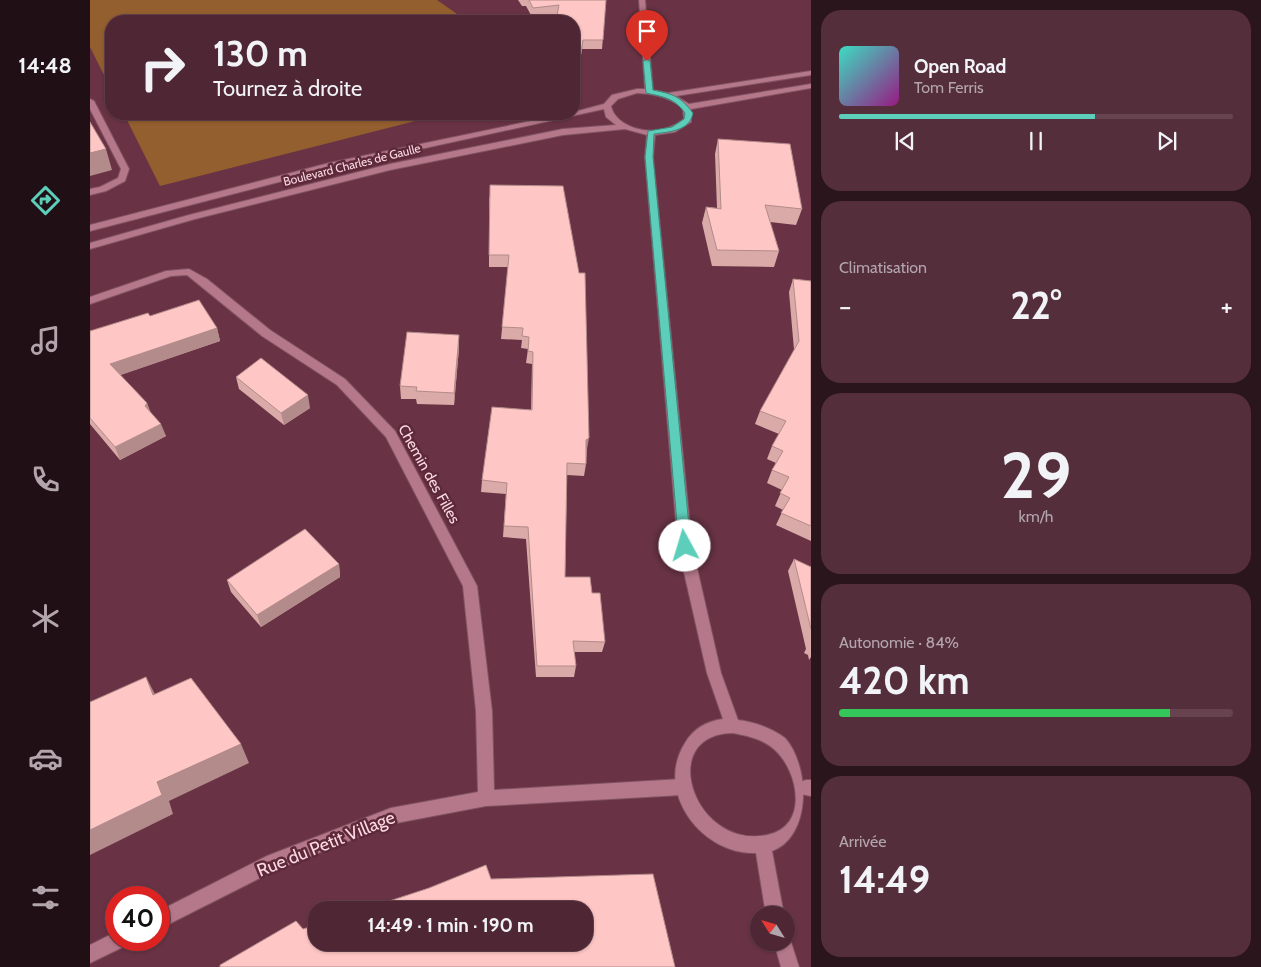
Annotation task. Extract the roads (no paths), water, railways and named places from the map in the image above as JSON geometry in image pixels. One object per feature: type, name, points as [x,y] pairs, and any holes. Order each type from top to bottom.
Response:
[{"type":"street","points":[[642,0],[649,91]]},
{"type":"street","points":[[669,95],[811,73]]},
{"type":"street","points":[[669,95],[687,107],[811,86]]},
{"type":"street","name":"Boulevard Charles de Gaulle","points":[[580,114],[606,106],[609,101],[625,92],[649,91],[669,95]]},
{"type":"street","points":[[90,102],[125,169],[122,179],[103,189],[90,192]]},
{"type":"street","points":[[606,106],[609,118],[624,127]]},
{"type":"street","name":"Boulevard Charles de Gaulle","points":[[90,246],[192,217],[390,167],[563,132],[624,127],[651,132],[674,129],[683,125],[688,120],[687,107]]},
{"type":"street","name":"Boulevard Charles de Gaulle","points":[[90,228],[410,148],[557,120]]},
{"type":"street","points":[[651,132],[651,177],[685,546],[714,673],[733,726]]},
{"type":"street","name":"Chemin des Filles","points":[[90,301],[170,273],[189,272],[203,281],[266,333],[341,382],[391,434],[470,586],[484,711],[486,798]]},
{"type":"street","points":[[733,726],[753,729],[771,738],[788,752],[809,788],[805,809],[798,826],[783,840],[763,846],[737,843],[712,831],[693,811],[682,787],[681,768],[687,750],[698,737],[714,728],[733,726]]},
{"type":"street","name":"Rue du Petit Village","points":[[170,914],[273,862],[391,816],[486,798],[682,787]]},
{"type":"street","points":[[763,846],[773,906]]},
{"type":"street","points":[[90,954],[105,947]]},
{"type":"street","points":[[785,951],[790,967]]}]
